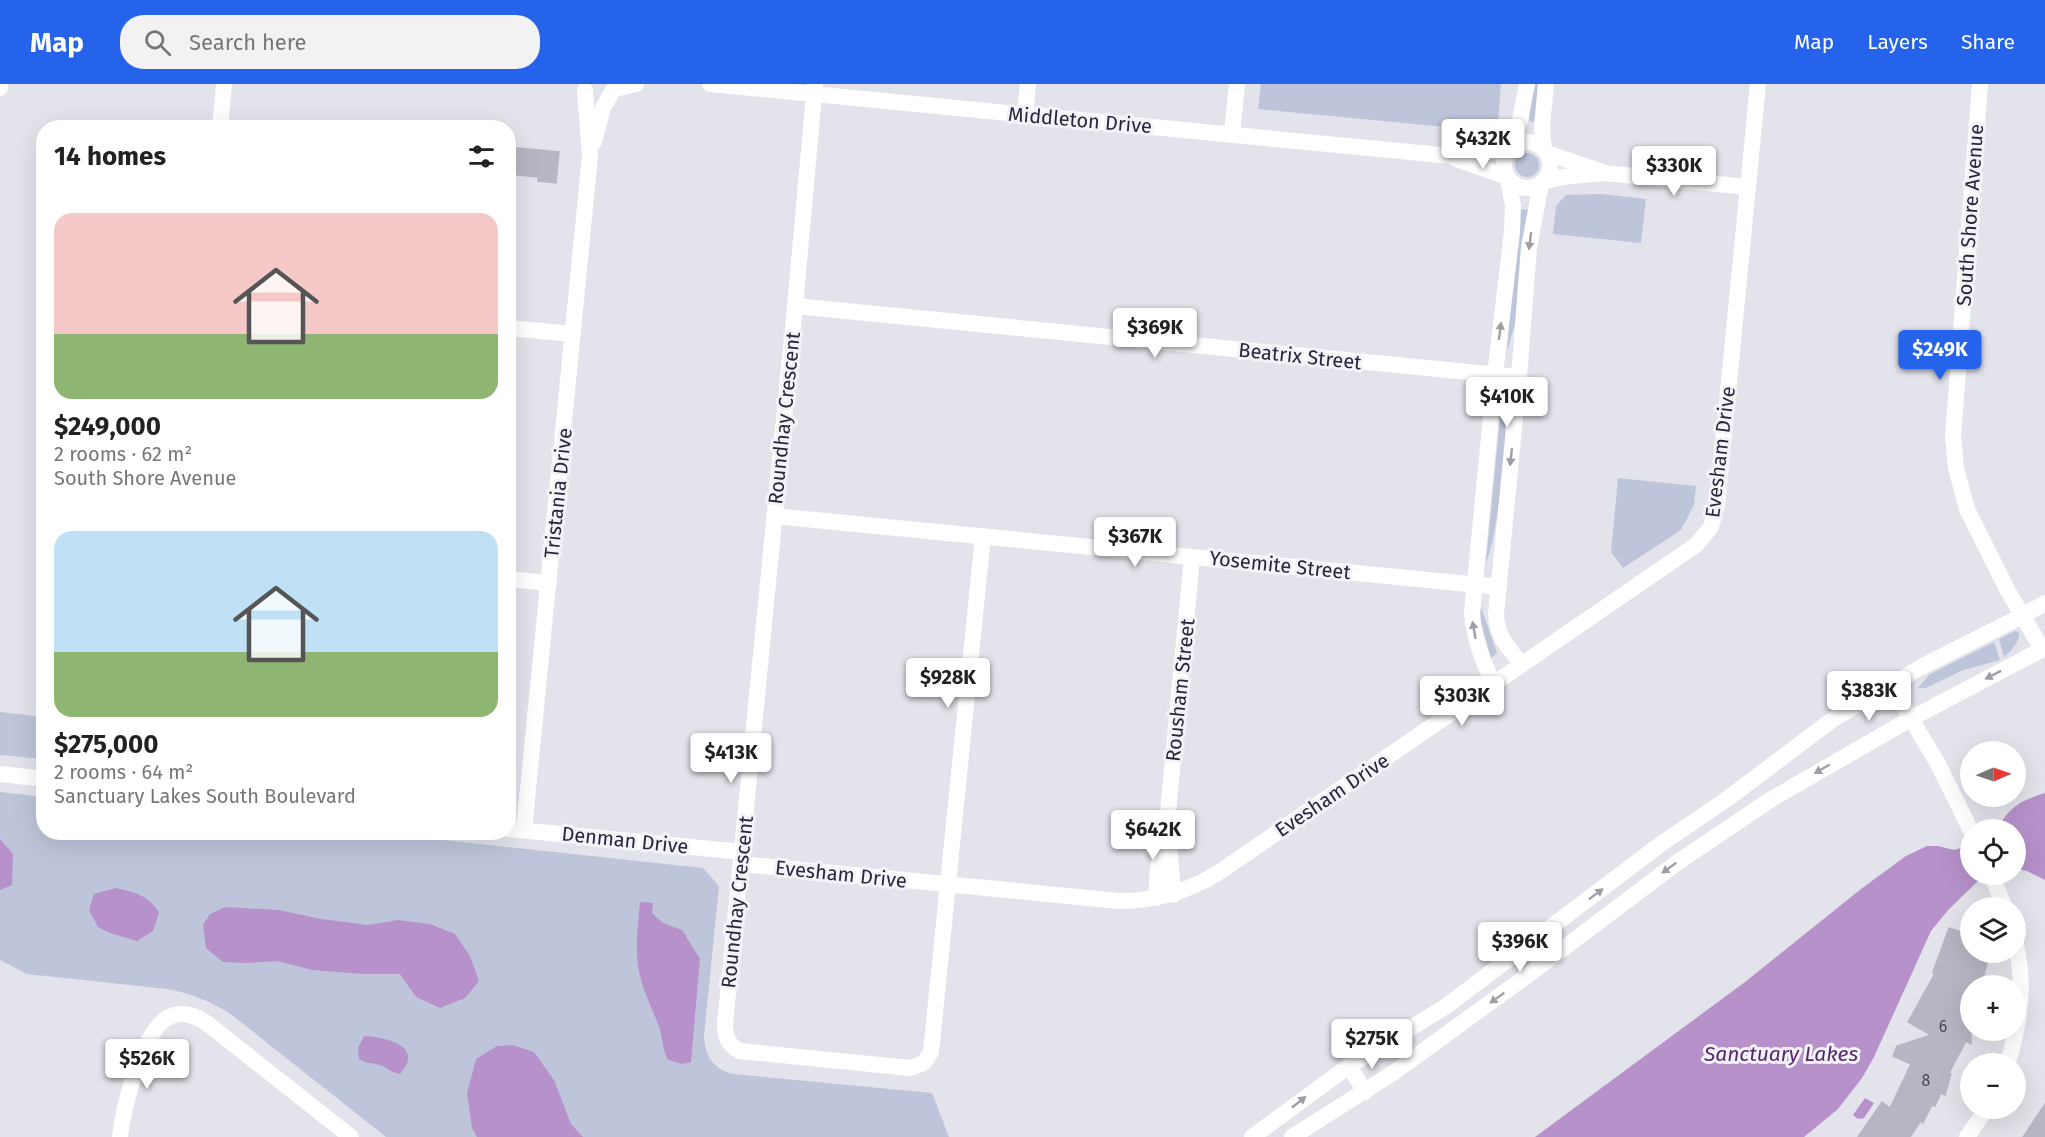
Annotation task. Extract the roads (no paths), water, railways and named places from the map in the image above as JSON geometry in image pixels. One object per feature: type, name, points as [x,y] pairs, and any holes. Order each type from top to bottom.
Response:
[{"type":"street","points":[[221,120],[224,84]]},
{"type":"street","points":[[581,87],[599,95],[615,88],[636,84]]},
{"type":"street","name":"Middleton Drive","points":[[710,84],[814,89],[1025,115],[1450,156],[1513,147]]},
{"type":"street","points":[[1025,115],[1028,84]]},
{"type":"street","points":[[1232,134],[1237,84]]},
{"type":"street","points":[[1494,684],[1481,658],[1473,630],[1472,613],[1495,375],[1514,216],[1504,162],[1513,147],[1527,84]]},
{"type":"street","points":[[1522,664],[1503,644],[1496,614],[1529,246],[1542,183],[1550,169],[1542,126],[1546,84]]},
{"type":"street","name":"Evesham Drive","points":[[741,858],[949,885],[1119,901],[1173,895],[1218,873],[1696,545],[1710,527],[1717,505],[1758,84]]},
{"type":"street","name":"South Shore Avenue","points":[[1980,84],[1953,436],[1956,468],[1967,509],[2022,616],[2044,648]]},
{"type":"street","name":"Tristania Drive","points":[[581,87],[590,156]]},
{"type":"street","name":"Tristania Drive","points":[[516,829],[549,583],[590,156],[603,108],[615,88]]},
{"type":"street","name":"Roundhay Crescent","points":[[814,89],[725,1024],[729,1044],[740,1051],[747,1052],[899,1068],[916,1067],[924,1063],[931,1052],[949,885]]},
{"type":"street","points":[[1513,147],[1531,142],[1546,152],[1603,172]]},
{"type":"street","name":"Middleton Drive","points":[[1450,156],[1508,178]]},
{"type":"street","points":[[1508,178],[1524,188],[1535,187],[1562,177],[1603,172],[1748,187]]},
{"type":"street","name":"Beatrix Street","points":[[795,306],[1519,377]]},
{"type":"street","points":[[516,329],[573,334]]},
{"type":"street","name":"Yosemite Street","points":[[774,516],[1498,587]]},
{"type":"street","points":[[949,885],[983,536]]},
{"type":"street","name":"Rousham Street","points":[[1156,898],[1158,868],[1167,823],[1192,557]]},
{"type":"street","points":[[516,580],[549,583]]},
{"type":"street","points":[[1252,1137],[1349,1066],[1445,1006],[1661,844],[1726,800],[1832,720],[1922,667],[2045,603]]},
{"type":"street","points":[[1292,1137],[1365,1092],[1528,975],[1643,888],[1770,800],[1911,718],[2044,648]]},
{"type":"street","points":[[1891,685],[1947,781],[1965,819]]},
{"type":"street","points":[[0,774],[36,778]]},
{"type":"street","name":"Rousham Street","points":[[1167,823],[1173,895]]},
{"type":"street","name":"Denman Drive","points":[[516,829],[741,858]]},
{"type":"street","points":[[2010,1053],[2019,1014],[2018,963]]},
{"type":"street","points":[[120,1137],[130,1084],[151,1038],[158,1025],[171,1016],[186,1014],[200,1018],[351,1137]]},
{"type":"street","points":[[1349,1066],[1365,1092]]},
{"type":"street","points":[[1967,1137],[1979,1119]]},
{"type":"water","points":[[2045,793],[2045,880],[2026,871],[2026,819],[2003,819],[2015,807],[2026,807],[2026,800]]},
{"type":"water","points":[[0,839],[13,854],[12,885],[0,890]]},
{"type":"water","name":"Sanctuary Lakes","points":[[1927,846],[1954,850],[1960,848],[1960,885],[1974,885],[1960,897],[1931,931],[1874,1057],[1862,1078],[1838,1109],[1804,1137],[1535,1137],[1745,982],[1906,856]]},
{"type":"water","points":[[116,888],[135,893],[146,899],[159,913],[153,931],[137,941],[98,927],[89,910],[94,894]]},
{"type":"water","points":[[640,902],[653,903],[652,913],[663,923],[682,930],[700,959],[691,1062],[682,1064],[668,1060],[660,1029],[642,982],[637,949]]},
{"type":"water","points":[[225,907],[279,910],[321,919],[368,925],[398,920],[430,924],[455,934],[470,956],[479,981],[465,998],[440,1008],[416,997],[400,974],[312,970],[277,961],[223,962],[206,948],[203,925],[210,914]]},
{"type":"water","points":[[364,1036],[391,1041],[406,1050],[407,1064],[400,1074],[359,1059],[358,1048]]},
{"type":"water","points":[[512,1045],[534,1052],[554,1080],[571,1124],[583,1137],[477,1137],[472,1128],[467,1093],[476,1059],[497,1046]]},
{"type":"water","points":[[1865,1098],[1874,1103],[1864,1118],[1858,1119],[1853,1115]]}]
